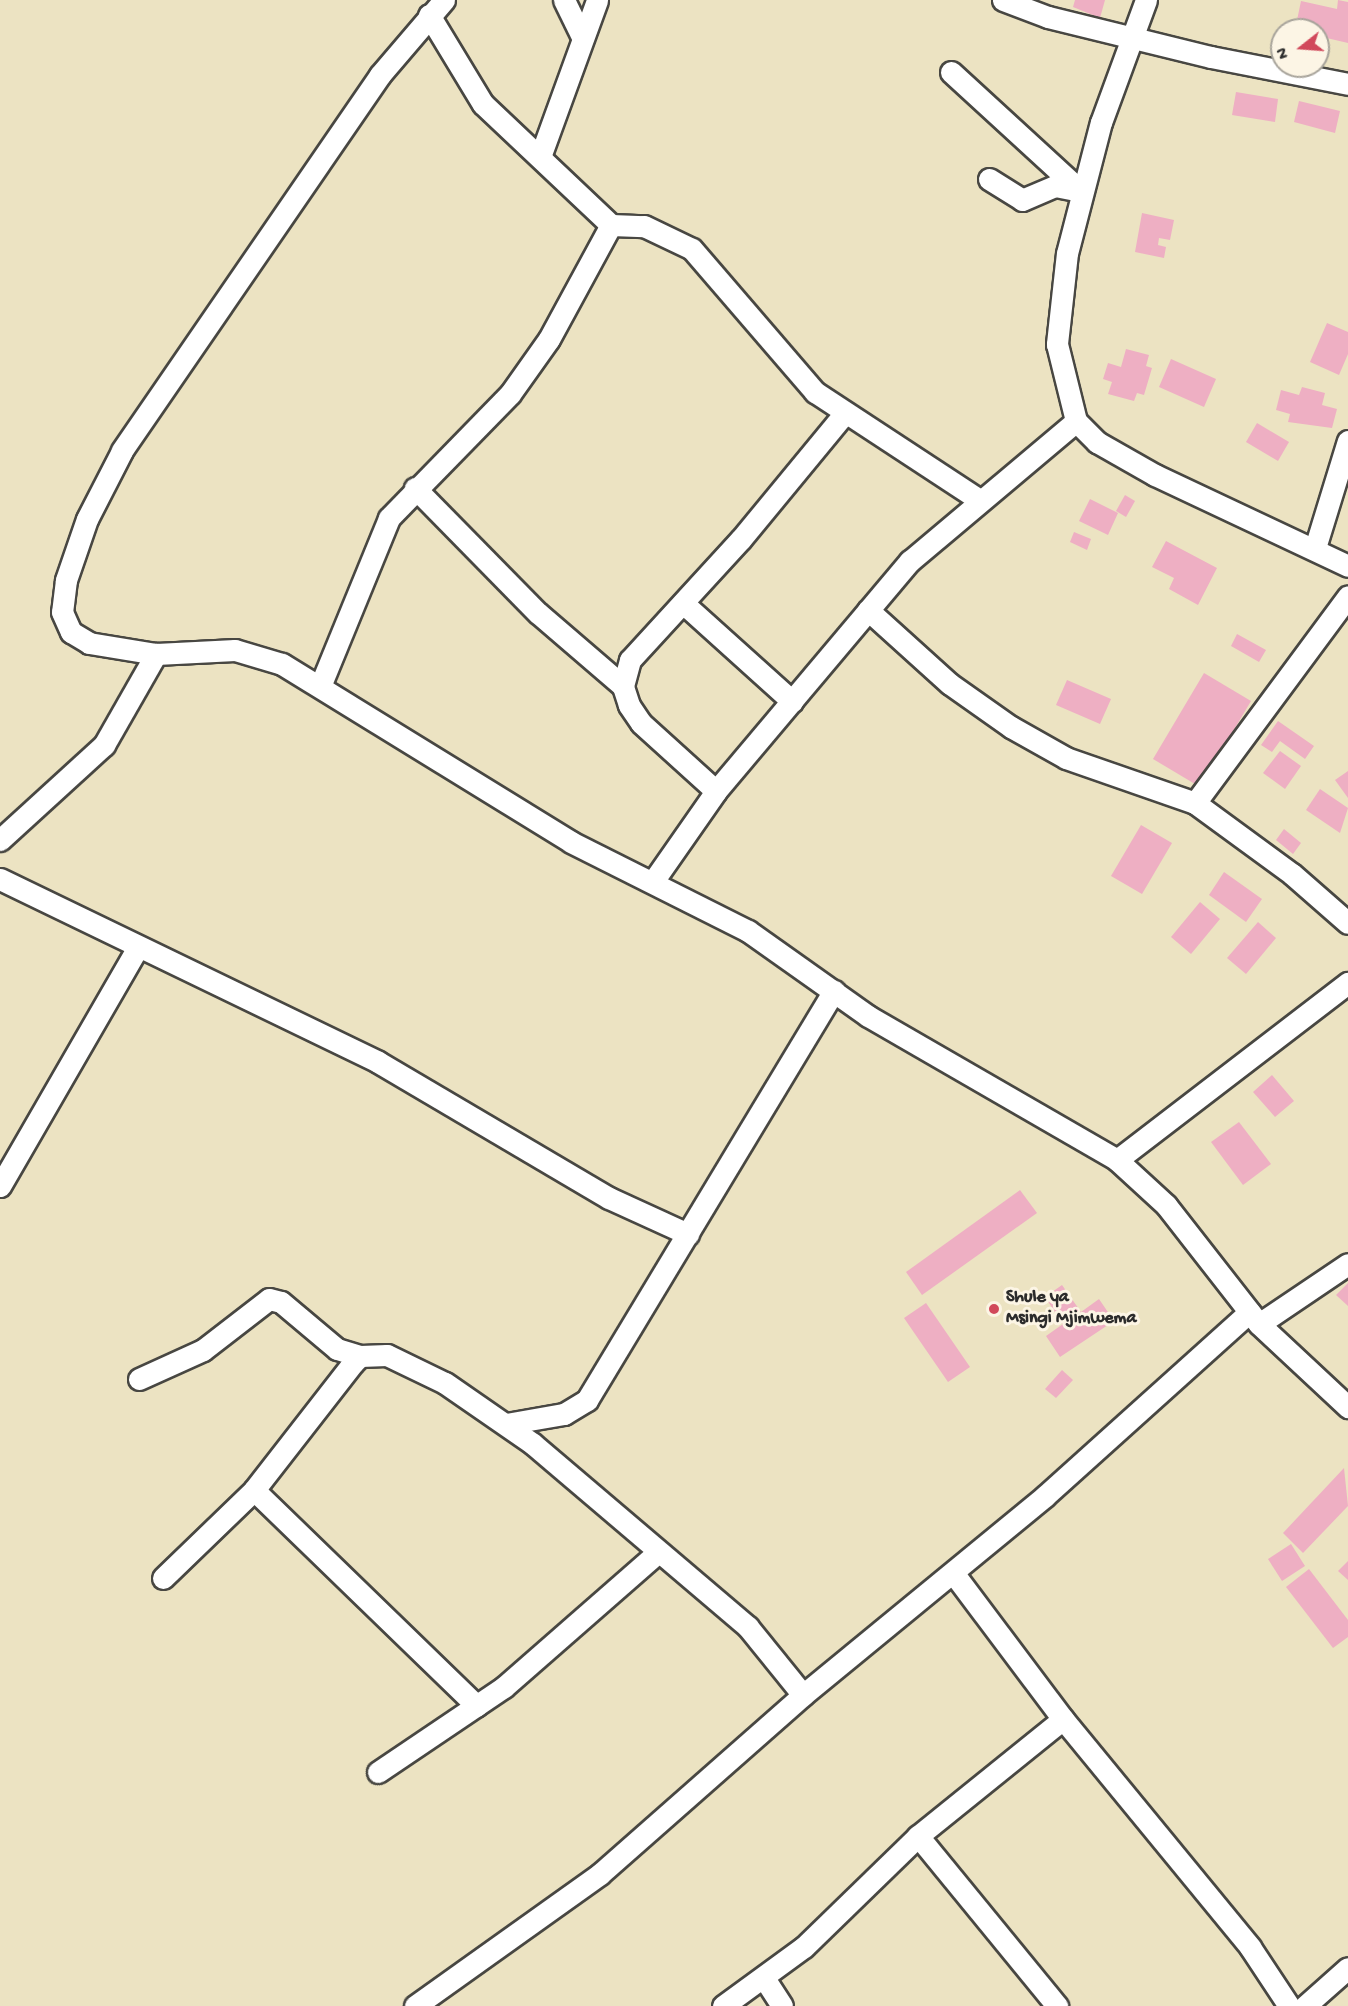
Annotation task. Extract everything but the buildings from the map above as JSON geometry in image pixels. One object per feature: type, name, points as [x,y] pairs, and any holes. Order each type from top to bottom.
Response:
[{"type":"street","points":[[444,0],[380,75],[122,451],[87,519],[66,580],[62,612],[71,632],[88,643],[156,654],[213,650],[255,654],[321,684],[571,842],[654,880],[748,931],[834,991],[1117,1160],[1166,1205],[1254,1318],[1348,1407]]},
{"type":"street","points":[[564,0],[581,35]]},
{"type":"street","points":[[540,157],[581,35],[597,0]]},
{"type":"street","points":[[1003,0],[1133,38],[1348,84]]},
{"type":"street","points":[[1146,0],[1081,191],[1057,344],[1076,421],[1097,442],[1155,475],[1316,548],[1348,566]]},
{"type":"street","points":[[429,15],[483,104],[611,225],[644,226],[692,249],[815,392],[844,414],[978,499]]},
{"type":"street","points":[[951,72],[1081,191]]},
{"type":"street","points":[[989,179],[1022,200],[1055,186],[1081,191]]},
{"type":"street","points":[[321,684],[376,540],[415,488],[510,394],[549,339],[611,225]]},
{"type":"street","points":[[623,686],[630,660],[683,603],[844,414]]},
{"type":"street","points":[[654,880],[716,791],[909,561],[978,499],[1076,421]]},
{"type":"street","points":[[1316,548],[1348,441]]},
{"type":"street","points":[[415,488],[538,613],[623,686],[641,723],[716,791]]},
{"type":"street","points":[[1195,803],[1348,596]]},
{"type":"street","points":[[683,603],[792,700]]},
{"type":"street","points":[[868,610],[950,684],[1011,727],[1066,758],[1195,803],[1348,923]]},
{"type":"street","points":[[0,840],[104,745],[156,654]]},
{"type":"street","points":[[0,879],[137,949],[378,1062],[609,1197],[688,1234]]},
{"type":"street","points":[[0,1186],[137,949]]},
{"type":"street","points":[[1117,1160],[1348,982]]},
{"type":"street","points":[[506,1424],[564,1414],[587,1400],[834,991]]},
{"type":"street","points":[[415,2006],[600,1874],[803,1695],[954,1574],[1254,1318],[1348,1264]]},
{"type":"street","points":[[139,1379],[203,1350],[269,1299],[281,1302],[337,1349],[360,1356],[387,1355],[411,1365],[506,1424],[748,1627],[803,1695]]},
{"type":"street","points":[[163,1578],[254,1490],[332,1384],[360,1356]]},
{"type":"street","points":[[254,1490],[477,1706]]},
{"type":"street","points":[[378,1772],[477,1706],[657,1553]]},
{"type":"street","points":[[954,1574],[1063,1719],[1250,1947],[1289,2006]]},
{"type":"street","points":[[723,2006],[764,1978],[918,1836],[1063,1719]]},
{"type":"street","points":[[918,1836],[1056,2006]]},
{"type":"street","points":[[1305,2006],[1348,1968]]},
{"type":"street","points":[[764,1978],[782,2006]]},
{"type":"place","name":"Shule ya Msingi Mjimwema","points":[[994,1309]]}]
